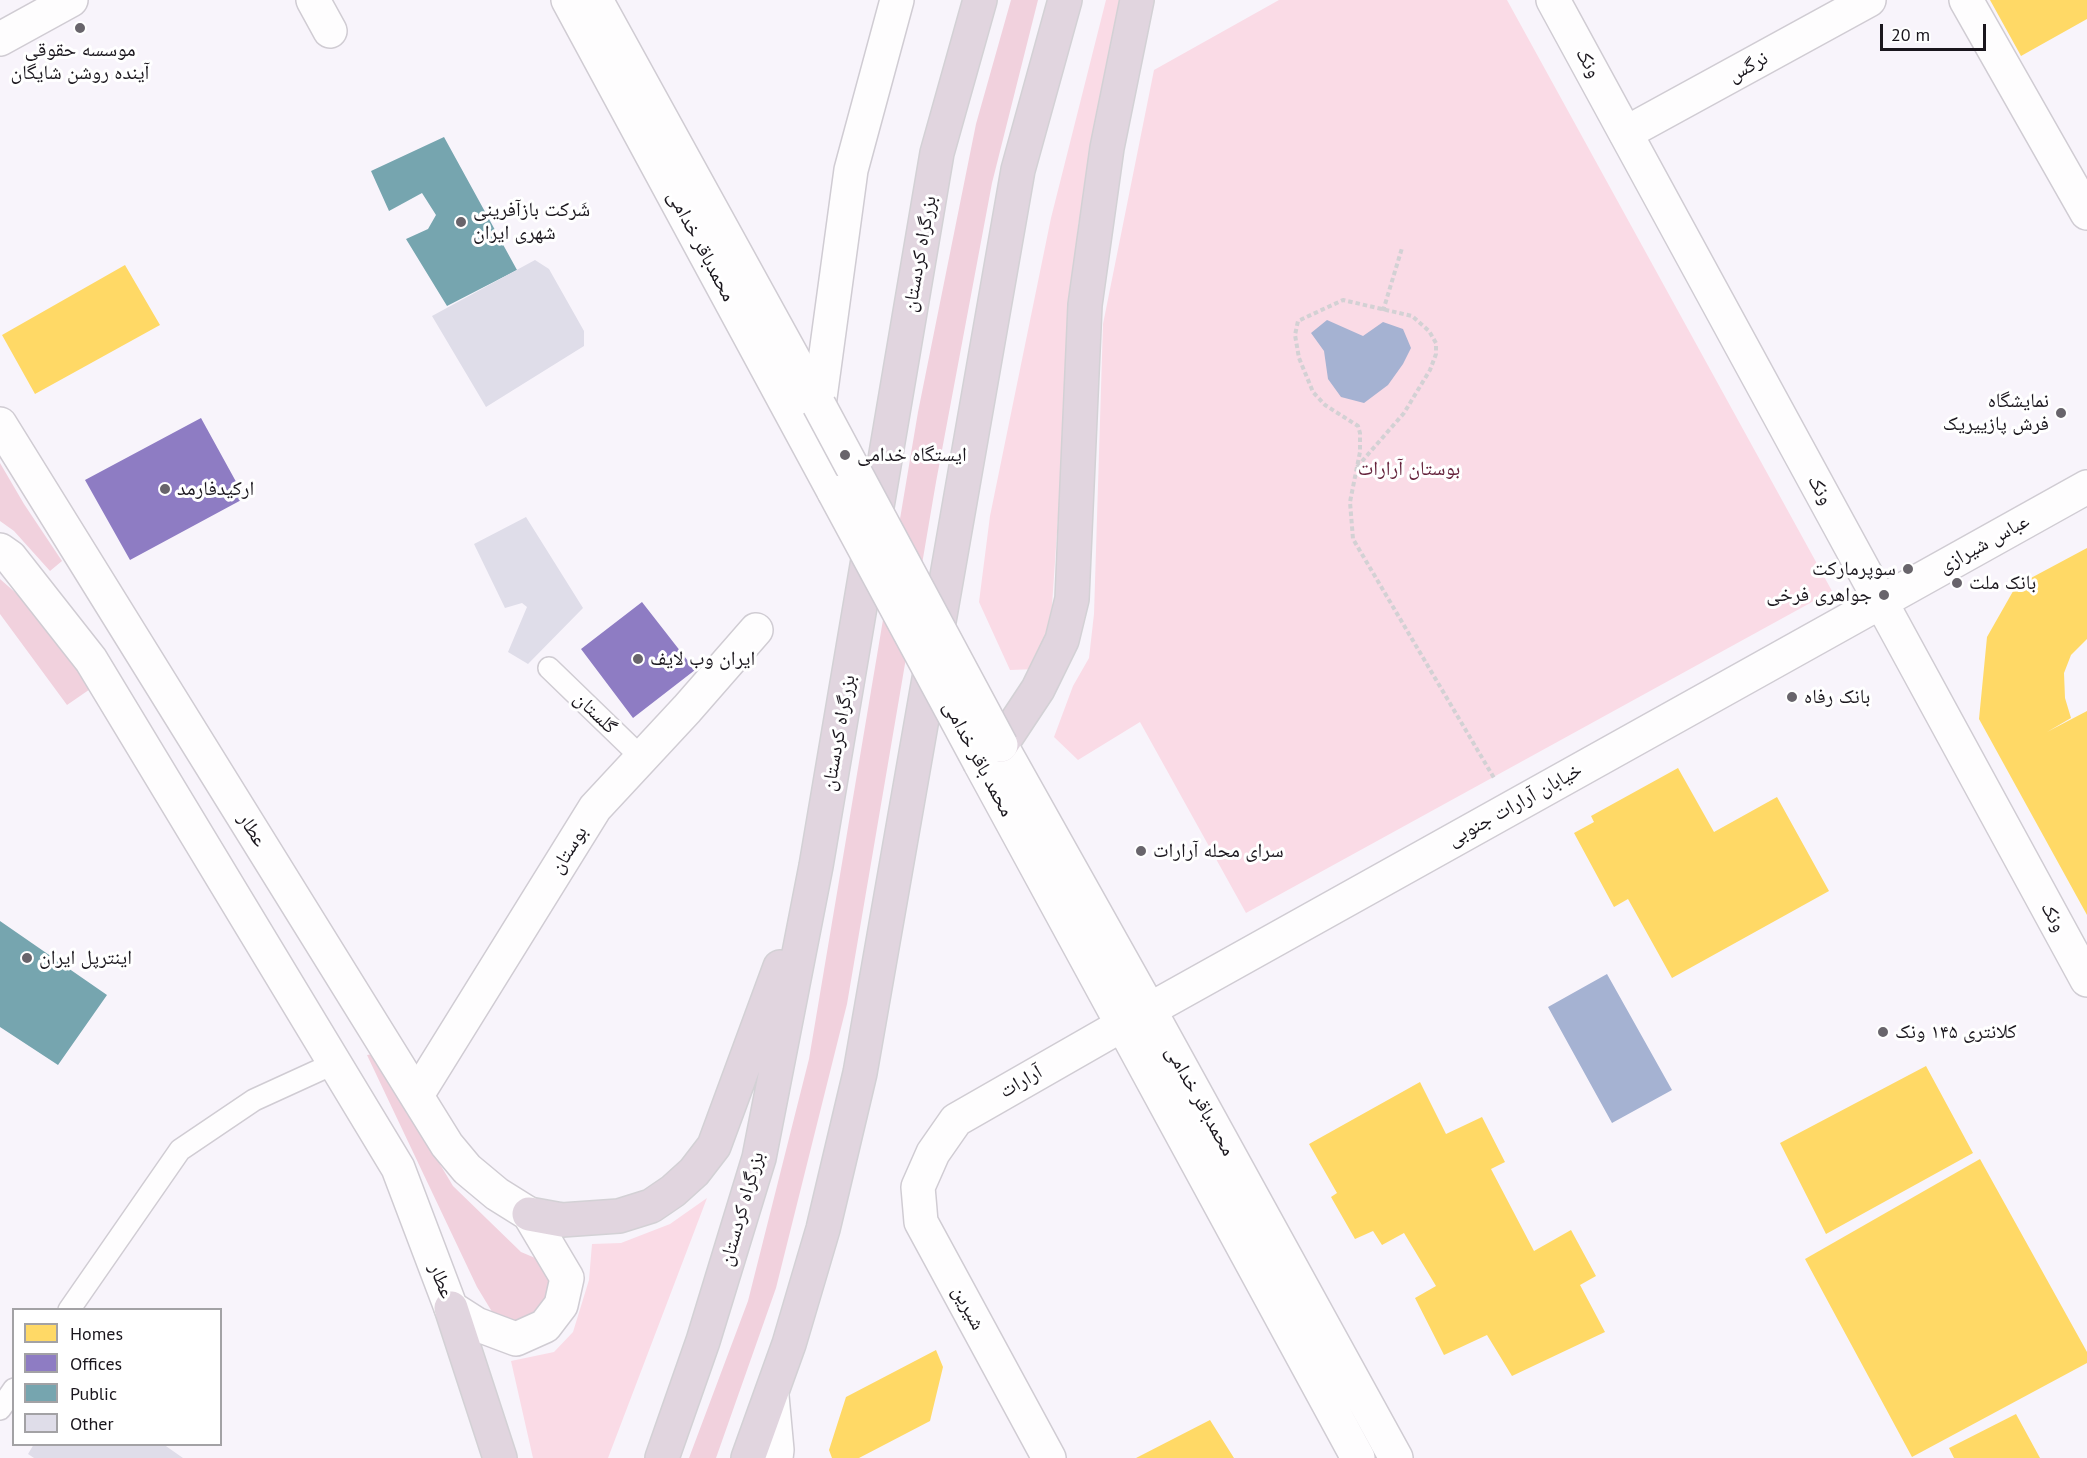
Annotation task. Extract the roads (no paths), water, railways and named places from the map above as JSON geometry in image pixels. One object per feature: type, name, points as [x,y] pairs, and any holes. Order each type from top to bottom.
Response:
[{"type":"highway","name":"بزرگراه کردستان","points":[[662,1458],[703,1341],[759,1158],[816,866],[937,153],[981,0]]},
{"type":"highway","points":[[748,1458],[772,1396],[823,1229],[860,1073],[1018,170],[1065,0]]},
{"type":"highway","points":[[990,754],[1038,689],[1062,640],[1072,599],[1085,305],[1107,148],[1137,0]]},
{"type":"highway","points":[[530,1214],[562,1220],[618,1216],[651,1206],[673,1191],[694,1172],[714,1146],[816,866]]},
{"type":"highway","points":[[451,1308],[500,1458]]},
{"type":"main road","points":[[0,39],[36,8],[71,0]]},
{"type":"main road","points":[[313,0],[330,31]]},
{"type":"main road","name":"محمدباقر خدامی","points":[[568,0],[834,492]]},
{"type":"main road","name":"محمدباقر خدامی","points":[[596,0],[819,405]]},
{"type":"main road","points":[[819,405],[851,170],[897,0]]},
{"type":"main road","name":"ونک","points":[[1552,0],[2087,980]]},
{"type":"main road","name":"نرگس","points":[[1626,133],[1869,0]]},
{"type":"main road","points":[[1966,0],[2087,213]]},
{"type":"main road","name":"محمد باقر خدامی","points":[[819,405],[964,706],[990,754]]},
{"type":"main road","name":"عطار","points":[[0,424],[447,1145],[467,1169],[497,1194],[530,1214]]},
{"type":"main road","name":"عباس شیرازی","points":[[1881,602],[2087,487]]},
{"type":"main road","name":"محمد باقر خدامی","points":[[834,492],[964,706]]},
{"type":"main road","name":"عطار","points":[[0,550],[10,557],[92,660],[399,1168],[451,1308]]},
{"type":"main road","name":"خیابان آرارات جنوبی","points":[[1136,1017],[1881,602]]},
{"type":"main road","name":"بوستان","points":[[417,1095],[595,808],[756,630]]},
{"type":"main road","name":"محمدباقر خدامی","points":[[990,754],[1136,1017],[1396,1458]]},
{"type":"main road","name":"محمدباقر خدامی","points":[[1136,1017],[1358,1458]]},
{"type":"main road","name":"آرارات","points":[[933,1154],[956,1120],[1136,1017]]},
{"type":"main road","name":"شیرین","points":[[933,1154],[918,1187],[921,1222],[1048,1458]]},
{"type":"main road","points":[[451,1308],[476,1324],[516,1339],[545,1326],[561,1305],[567,1278],[530,1214]]},
{"type":"main road","points":[[772,1396],[776,1458]]},
{"type":"lane","name":"گلستان","points":[[549,668],[642,758]]},
{"type":"lane","points":[[70,1308],[180,1150],[254,1100],[335,1063]]},
{"type":"lane","points":[[0,1409],[12,1392]]},
{"type":"water","points":[[1327,320],[1363,336],[1383,322],[1403,329],[1411,348],[1403,364],[1388,385],[1364,403],[1341,397],[1328,379],[1324,351],[1311,333]]},
{"type":"water","points":[[1607,974],[1672,1090],[1612,1123],[1548,1007]]},
{"type":"place","name":"موسسه حقوقی آینده روشن شایگان","points":[[80,28]]},
{"type":"place","name":"شَرکت بازآفرینی شهری ایران","points":[[461,222]]},
{"type":"place","name":"نمایشگاه فرش پازییریک","points":[[2061,413]]},
{"type":"place","name":"ایستگاه خدامی","points":[[845,455]]},
{"type":"place","name":"ارکیدفارمد","points":[[165,489]]},
{"type":"place","name":"سوپرمارکت","points":[[1908,569]]},
{"type":"place","name":"بانک ملت","points":[[1957,583]]},
{"type":"place","name":"جواهری فرخی","points":[[1884,595]]},
{"type":"place","name":"ایران وب لایف","points":[[638,659]]},
{"type":"place","name":"بانک رفاه","points":[[1792,697]]},
{"type":"place","name":"سرای محله آرارات","points":[[1141,851]]},
{"type":"place","name":"اینترپل ایران","points":[[27,958]]},
{"type":"place","name":"کلانتری ۱۴۵ ونک","points":[[1883,1032]]},
{"type":"park label","name":"بوستان آرارات","points":[[1409,469]]}]
